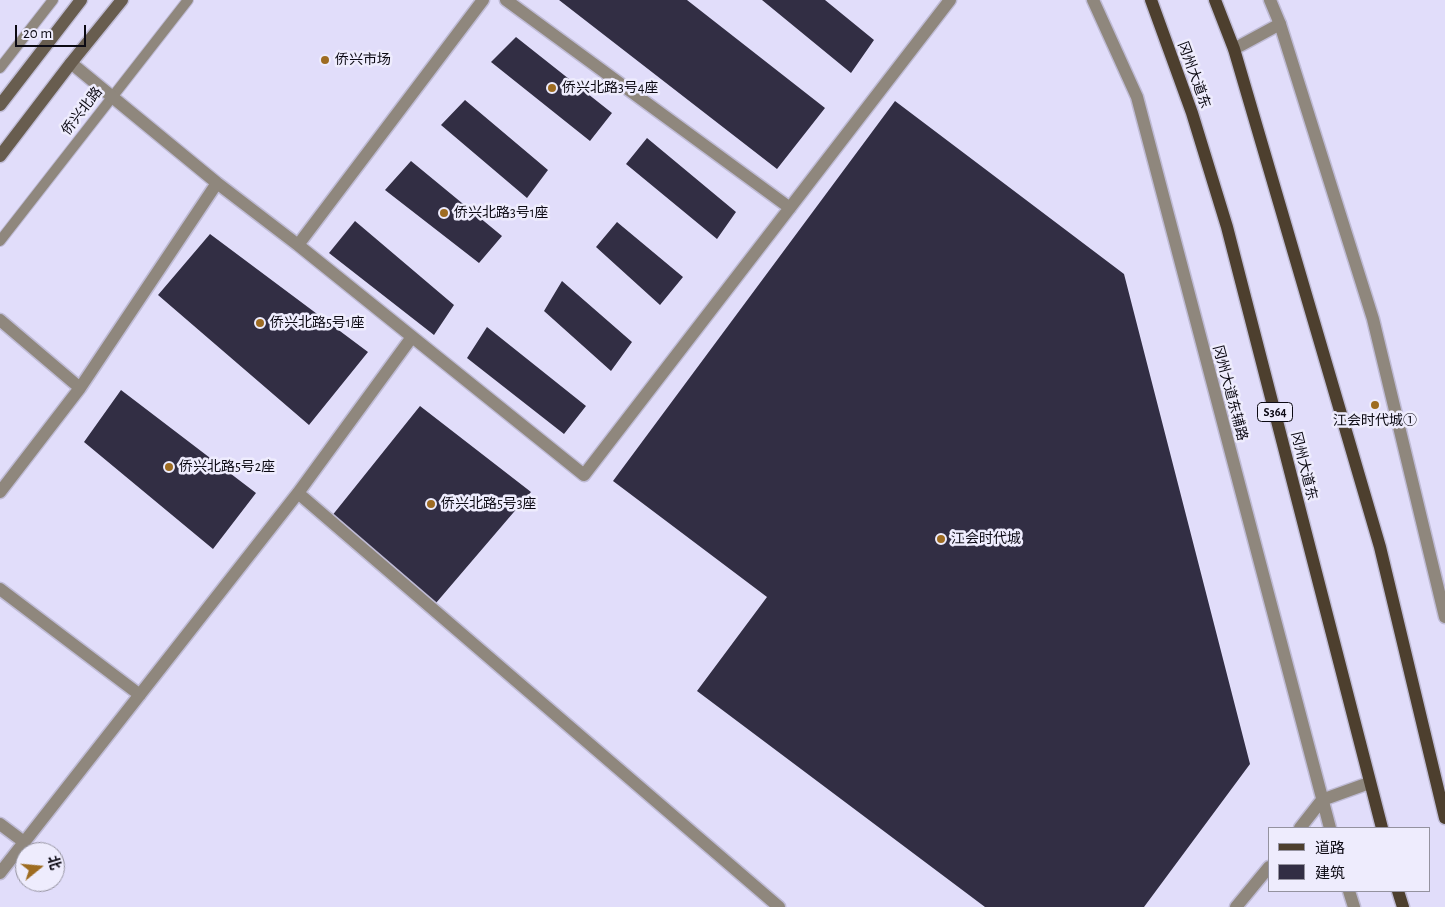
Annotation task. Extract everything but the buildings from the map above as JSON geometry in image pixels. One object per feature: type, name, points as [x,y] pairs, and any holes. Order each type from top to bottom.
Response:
[{"type":"main road","points":[[0,105],[82,0]]},
{"type":"main road","points":[[0,156],[122,0]]},
{"type":"main road","name":"冈州大道东","points":[[1151,0],[1192,113],[1227,226],[1382,827]]},
{"type":"main road","points":[[1215,0],[1234,49],[1380,547],[1445,816]]},
{"type":"main road","points":[[1398,892],[1403,907]]},
{"type":"street","points":[[298,246],[483,0]]},
{"type":"street","points":[[506,0],[790,208]]},
{"type":"street","points":[[71,63],[217,183],[584,475],[950,0]]},
{"type":"street","name":"冈州大道东辅路","points":[[1093,0],[1137,98],[1330,827]]},
{"type":"street","points":[[1270,0],[1280,24],[1373,319],[1445,616]]},
{"type":"street","points":[[1234,49],[1280,24]]},
{"type":"street","points":[[0,492],[80,388],[217,183]]},
{"type":"street","points":[[0,320],[80,388]]},
{"type":"street","points":[[0,824],[24,842],[298,493],[412,337]]},
{"type":"street","points":[[298,493],[779,907]]},
{"type":"street","points":[[0,589],[140,695]]},
{"type":"street","points":[[1301,827],[1322,800],[1370,783]]},
{"type":"street","points":[[0,873],[15,854]]},
{"type":"street","points":[[1236,907],[1268,868]]},
{"type":"street","points":[[1349,892],[1354,907]]},
{"type":"lane","points":[[0,68],[53,0]]},
{"type":"lane","name":"侨兴北路","points":[[0,241],[188,0]]},
{"type":"place","name":"侨兴市场","points":[[325,60]]},
{"type":"place","name":"侨兴北路3号4座","points":[[552,88]]},
{"type":"place","name":"侨兴北路3号1座","points":[[444,213]]},
{"type":"place","name":"侨兴北路5号1座","points":[[260,323]]},
{"type":"place","name":"江会时代城①","points":[[1375,405]]},
{"type":"place","name":"侨兴北路5号2座","points":[[169,467]]},
{"type":"place","name":"侨兴北路5号3座","points":[[431,504]]},
{"type":"place","name":"江会时代城","points":[[941,539]]}]
